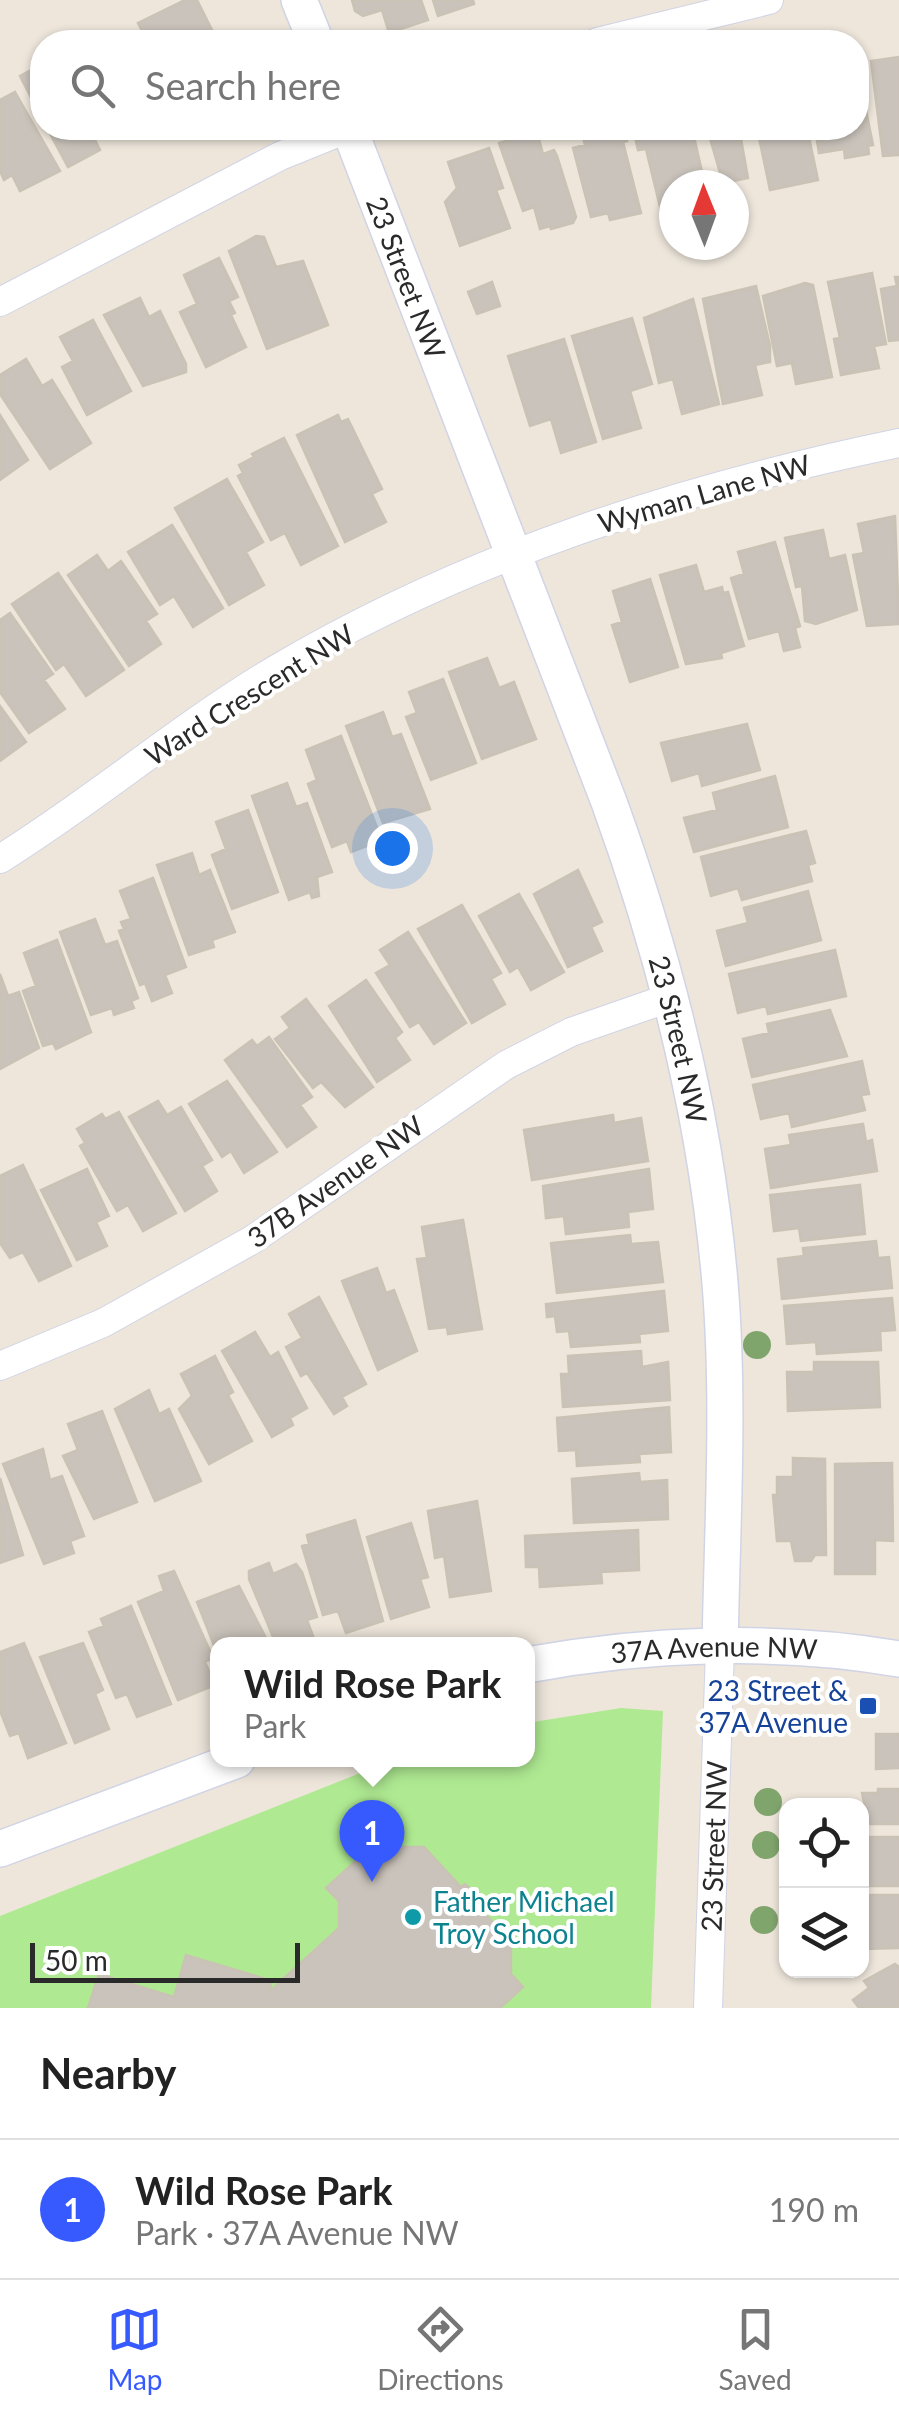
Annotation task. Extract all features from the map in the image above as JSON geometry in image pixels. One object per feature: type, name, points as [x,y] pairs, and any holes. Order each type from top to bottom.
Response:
[{"type":"street","points":[[299,0],[311,30]]},
{"type":"street","points":[[646,30],[768,0]]},
{"type":"street","points":[[0,302],[280,156],[319,140]]},
{"type":"street","name":"23 Street NW","points":[[354,140],[637,879],[670,998],[705,1164],[720,1283],[725,1410],[708,2008]]},
{"type":"street","name":"Wyman Lane NW","points":[[513,555],[690,492],[899,443]]},
{"type":"street","name":"Ward Crescent NW","points":[[0,859],[274,671],[390,610],[513,555]]},
{"type":"street","name":"37B Avenue NW","points":[[0,1366],[102,1322],[252,1240],[506,1065],[587,1025],[670,998]]},
{"type":"street","name":"37A Avenue NW","points":[[535,1664],[652,1650],[720,1649],[841,1650],[899,1659]]},
{"type":"street","points":[[0,1850],[219,1767]]},
{"type":"green space","points":[[621,1708],[663,1711],[651,2008],[0,2008],[0,1916],[375,1767],[535,1767],[535,1722]]},
{"type":"building","points":[[185,0],[197,0],[212,30],[142,30],[138,23]]},
{"type":"building","points":[[352,0],[421,0],[428,20],[388,30],[382,10],[363,16],[355,11]]},
{"type":"building","points":[[433,0],[473,0],[474,4],[438,16]]},
{"type":"building","points":[[899,57],[899,155],[883,156],[871,61]]},
{"type":"building","points":[[30,71],[30,96],[20,76]]},
{"type":"building","points":[[15,92],[30,118],[30,140],[42,140],[60,171],[20,191],[12,175],[4,180],[0,171],[0,100]]},
{"type":"building","points":[[869,125],[873,145],[868,146],[869,154],[845,158],[844,149],[819,153],[817,140],[869,140]]},
{"type":"building","points":[[53,140],[95,140],[100,150],[68,167]]},
{"type":"building","points":[[539,140],[543,154],[554,150],[576,217],[573,223],[540,229],[534,207],[523,211],[499,143]]},
{"type":"building","points":[[584,140],[627,140],[623,142],[641,213],[610,220],[608,213],[591,217],[573,148],[585,145]]},
{"type":"building","points":[[636,140],[695,140],[702,170],[659,170],[659,203],[646,149],[638,150]]},
{"type":"building","points":[[710,140],[741,140],[747,170],[719,170]]},
{"type":"building","points":[[760,140],[810,140],[818,180],[770,190]]},
{"type":"building","points":[[489,148],[503,188],[496,190],[510,228],[460,246],[445,202],[457,188],[448,162]]},
{"type":"building","points":[[256,236],[264,237],[276,267],[303,261],[328,325],[267,349],[229,251]]},
{"type":"building","points":[[219,258],[238,297],[229,301],[235,313],[231,315],[246,347],[206,367],[180,312],[197,304],[184,275]]},
{"type":"building","points":[[872,273],[886,344],[874,346],[879,368],[841,375],[834,339],[840,338],[828,282]]},
{"type":"building","points":[[895,277],[899,277],[899,340],[889,341],[881,289],[897,286]]},
{"type":"building","points":[[492,282],[500,306],[477,314],[468,292]]},
{"type":"building","points":[[805,283],[813,285],[832,377],[796,384],[792,363],[777,366],[763,296]]},
{"type":"building","points":[[756,286],[770,346],[770,362],[755,365],[762,395],[723,404],[703,299]]},
{"type":"building","points":[[140,298],[149,317],[160,311],[186,364],[186,372],[143,386],[104,315]]},
{"type":"building","points":[[693,299],[719,404],[682,414],[673,379],[659,383],[644,318]]},
{"type":"building","points":[[632,318],[652,384],[630,391],[641,428],[603,439],[572,336]]},
{"type":"building","points":[[93,320],[131,391],[87,415],[62,367],[73,361],[60,337]]},
{"type":"building","points":[[564,339],[596,442],[561,453],[551,419],[530,426],[508,356]]},
{"type":"building","points":[[26,359],[42,386],[52,380],[91,443],[50,469],[0,394],[0,375]]},
{"type":"building","points":[[0,415],[28,460],[0,480]]},
{"type":"building","points":[[338,415],[341,422],[348,419],[382,489],[372,494],[386,522],[345,542],[297,435]]},
{"type":"building","points":[[284,438],[338,546],[301,565],[285,533],[271,540],[238,476],[243,473],[239,465],[254,457],[252,454]]},
{"type":"building","points":[[227,479],[263,542],[246,552],[264,585],[229,605],[175,508]]},
{"type":"building","points":[[895,516],[899,624],[867,626],[853,555],[864,553],[858,524]]},
{"type":"building","points":[[172,525],[223,608],[193,627],[174,596],[160,605],[128,552]]},
{"type":"building","points":[[823,530],[829,559],[845,555],[857,610],[816,624],[805,621],[802,586],[796,587],[785,538]]},
{"type":"building","points":[[775,542],[800,626],[795,628],[800,647],[784,651],[779,631],[749,639],[731,578],[744,574],[738,552]]},
{"type":"building","points":[[97,555],[108,571],[121,561],[157,614],[146,621],[161,644],[129,666],[68,575]]},
{"type":"building","points":[[696,565],[704,592],[722,587],[723,593],[728,592],[744,646],[721,653],[722,658],[686,664],[660,575]]},
{"type":"building","points":[[58,573],[124,670],[86,696],[64,664],[56,670],[12,604]]},
{"type":"building","points":[[650,579],[678,667],[630,682],[612,625],[622,622],[613,591]]},
{"type":"building","points":[[10,613],[53,674],[44,680],[65,709],[29,733],[0,692],[0,620]]},
{"type":"building","points":[[487,658],[499,688],[514,682],[536,739],[482,759],[449,672]]},
{"type":"building","points":[[443,679],[476,763],[431,780],[406,717],[417,713],[409,692]]},
{"type":"building","points":[[0,706],[26,742],[0,761]]},
{"type":"building","points":[[383,712],[392,737],[401,734],[430,809],[383,823],[346,726]]},
{"type":"building","points":[[747,724],[760,770],[702,786],[699,773],[672,781],[661,743]]},
{"type":"building","points":[[341,736],[382,840],[351,852],[347,841],[332,847],[308,784],[317,780],[306,750]]},
{"type":"building","points":[[775,776],[788,827],[694,852],[684,818],[717,810],[713,793]]},
{"type":"building","points":[[287,783],[296,807],[307,803],[332,872],[317,877],[319,896],[312,898],[310,892],[289,900],[252,796]]},
{"type":"building","points":[[248,810],[278,892],[232,909],[212,855],[226,849],[216,822]]},
{"type":"building","points":[[806,831],[815,863],[808,865],[812,881],[742,900],[738,888],[711,896],[701,857]]},
{"type":"building","points":[[192,853],[199,875],[210,870],[235,932],[212,940],[214,947],[189,955],[157,865]]},
{"type":"building","points":[[578,870],[602,922],[591,927],[602,951],[568,967],[534,894]]},
{"type":"building","points":[[153,878],[186,967],[165,975],[172,993],[152,1001],[145,983],[140,985],[119,931],[124,929],[121,922],[131,919],[120,891]]},
{"type":"building","points":[[808,891],[821,940],[726,966],[717,931],[748,923],[744,908]]},
{"type":"building","points":[[519,894],[564,972],[531,990],[518,967],[510,972],[479,916]]},
{"type":"building","points":[[462,905],[501,973],[491,979],[505,1004],[472,1023],[418,929]]},
{"type":"building","points":[[95,919],[105,945],[117,941],[138,998],[131,1001],[134,1008],[114,1015],[112,1008],[91,1015],[60,932]]},
{"type":"building","points":[[408,932],[466,1023],[434,1044],[419,1022],[410,1027],[376,973],[390,965],[380,950]]},
{"type":"building","points":[[57,940],[91,1032],[56,1049],[53,1043],[43,1046],[23,991],[36,986],[24,953]]},
{"type":"building","points":[[835,950],[846,996],[768,1014],[766,1006],[738,1013],[729,974]]},
{"type":"building","points":[[0,974],[8,996],[19,992],[39,1048],[0,1069]]},
{"type":"building","points":[[366,980],[402,1032],[395,1038],[410,1060],[377,1082],[329,1006]]},
{"type":"building","points":[[306,999],[373,1087],[345,1107],[321,1082],[313,1088],[275,1039],[290,1028],[282,1017]]},
{"type":"building","points":[[830,1010],[847,1056],[752,1077],[743,1039],[769,1033],[767,1024]]},
{"type":"building","points":[[269,1037],[312,1097],[300,1105],[316,1127],[287,1147],[225,1060],[252,1040],[257,1046]]},
{"type":"building","points":[[862,1061],[869,1094],[861,1095],[865,1110],[792,1127],[789,1113],[761,1119],[753,1085]]},
{"type":"building","points":[[227,1081],[277,1152],[244,1173],[231,1151],[222,1157],[189,1104]]},
{"type":"building","points":[[158,1101],[167,1115],[181,1107],[212,1160],[202,1166],[217,1191],[185,1211],[129,1117]]},
{"type":"building","points":[[119,1112],[176,1213],[143,1231],[128,1205],[117,1211],[80,1146],[85,1143],[77,1129],[102,1114],[105,1119]]},
{"type":"building","points":[[613,1115],[614,1123],[641,1118],[648,1161],[532,1180],[524,1130]]},
{"type":"building","points":[[863,1124],[866,1142],[872,1140],[877,1171],[771,1188],[765,1149],[791,1145],[789,1135]]},
{"type":"building","points":[[23,1165],[71,1266],[39,1281],[23,1252],[10,1258],[0,1243],[0,1176]]},
{"type":"building","points":[[87,1169],[109,1216],[96,1222],[107,1246],[77,1260],[41,1190]]},
{"type":"building","points":[[649,1169],[653,1209],[628,1212],[629,1227],[566,1234],[564,1216],[546,1218],[543,1186]]},
{"type":"building","points":[[860,1185],[865,1234],[801,1241],[799,1228],[774,1231],[770,1195]]},
{"type":"building","points":[[463,1220],[482,1329],[448,1334],[447,1327],[429,1329],[417,1259],[427,1258],[422,1227]]},
{"type":"building","points":[[630,1235],[631,1244],[658,1242],[663,1282],[557,1293],[551,1243]]},
{"type":"building","points":[[876,1241],[878,1258],[889,1257],[892,1288],[782,1299],[778,1259],[804,1256],[803,1248]]},
{"type":"building","points":[[377,1268],[386,1293],[394,1290],[417,1351],[378,1370],[342,1281]]},
{"type":"building","points":[[664,1291],[668,1331],[639,1334],[640,1342],[571,1347],[569,1331],[557,1332],[555,1316],[547,1317],[546,1304]]},
{"type":"building","points":[[319,1297],[366,1384],[342,1397],[347,1406],[334,1414],[307,1373],[301,1376],[286,1347],[302,1338],[289,1314]]},
{"type":"building","points":[[892,1298],[895,1330],[880,1331],[881,1350],[817,1354],[816,1342],[787,1344],[784,1306]]},
{"type":"building","points":[[255,1332],[270,1357],[278,1352],[307,1408],[290,1418],[293,1425],[272,1437],[222,1351]]},
{"type":"building","points":[[641,1351],[642,1367],[668,1362],[670,1400],[563,1407],[561,1374],[569,1374],[568,1356]]},
{"type":"building","points":[[215,1356],[233,1392],[228,1395],[252,1441],[209,1464],[179,1409],[192,1396],[181,1374]]},
{"type":"building","points":[[814,1362],[878,1362],[880,1407],[788,1411],[787,1372],[814,1372]]},
{"type":"building","points":[[149,1390],[159,1414],[169,1409],[201,1481],[155,1501],[115,1409]]},
{"type":"building","points":[[669,1407],[671,1452],[639,1454],[640,1462],[577,1466],[576,1450],[559,1451],[557,1418]]},
{"type":"building","points":[[102,1411],[137,1502],[94,1519],[63,1456],[78,1450],[68,1424]]},
{"type":"building","points":[[43,1449],[50,1480],[62,1476],[84,1536],[70,1541],[74,1553],[44,1564],[3,1464]]},
{"type":"building","points":[[793,1458],[825,1459],[826,1555],[815,1555],[811,1561],[795,1561],[791,1541],[777,1541],[773,1495],[777,1495],[777,1477],[793,1477]]},
{"type":"building","points":[[892,1463],[893,1541],[875,1540],[875,1574],[835,1574],[835,1464]]},
{"type":"building","points":[[639,1473],[640,1482],[667,1480],[668,1519],[574,1523],[572,1479]]},
{"type":"building","points":[[0,1478],[23,1555],[0,1563]]},
{"type":"building","points":[[477,1501],[491,1591],[450,1597],[444,1556],[435,1558],[428,1511]]},
{"type":"building","points":[[355,1520],[383,1621],[346,1633],[338,1611],[323,1615],[302,1546],[309,1544],[307,1535]]},
{"type":"building","points":[[411,1523],[428,1577],[420,1579],[429,1607],[391,1619],[367,1537]]},
{"type":"building","points":[[638,1530],[639,1570],[601,1572],[602,1583],[540,1587],[539,1567],[526,1567],[525,1536]]},
{"type":"building","points":[[269,1563],[273,1574],[296,1564],[317,1617],[307,1620],[313,1637],[273,1637],[249,1571]]},
{"type":"building","points":[[174,1571],[210,1651],[210,1660],[205,1662],[210,1687],[178,1700],[138,1602],[164,1591],[159,1576]]},
{"type":"building","points":[[239,1586],[265,1637],[211,1637],[197,1602]]},
{"type":"building","points":[[131,1606],[171,1704],[137,1717],[127,1694],[116,1698],[89,1632],[104,1626],[101,1619]]},
{"type":"building","points":[[24,1643],[66,1743],[28,1758],[19,1733],[10,1736],[0,1711],[0,1652]]},
{"type":"building","points":[[83,1643],[103,1690],[95,1694],[109,1729],[75,1743],[40,1657]]},
{"type":"building","points":[[876,1734],[899,1734],[899,1768],[876,1769]]},
{"type":"building","points":[[878,1789],[899,1789],[899,1824],[869,1824],[869,1798],[863,1798],[862,1793],[878,1793]]},
{"type":"building","name":"Father Michael Troy School","points":[[384,1835],[395,1847],[424,1847],[461,1887],[465,1884],[474,1892],[481,1901],[477,1905],[511,1942],[511,1974],[523,1987],[500,2008],[88,2008],[99,1974],[174,1997],[186,1955],[272,1981],[269,1992],[339,1928],[339,1901],[326,1888]]},
{"type":"building","points":[[869,1837],[899,1837],[899,1886],[869,1886]]},
{"type":"building","points":[[869,1895],[899,1895],[899,1948],[869,1949]]},
{"type":"building","points":[[895,1964],[899,1967],[899,2008],[859,2008],[853,2000],[869,1988],[864,1981]]},
{"type":"place","name":"23 Street & 37A Avenue","points":[[868,1706]]},
{"type":"place","name":"Wild Rose Park","points":[[372,1882]]},
{"type":"place","name":"Father Michael Troy School","points":[[413,1917]]}]
